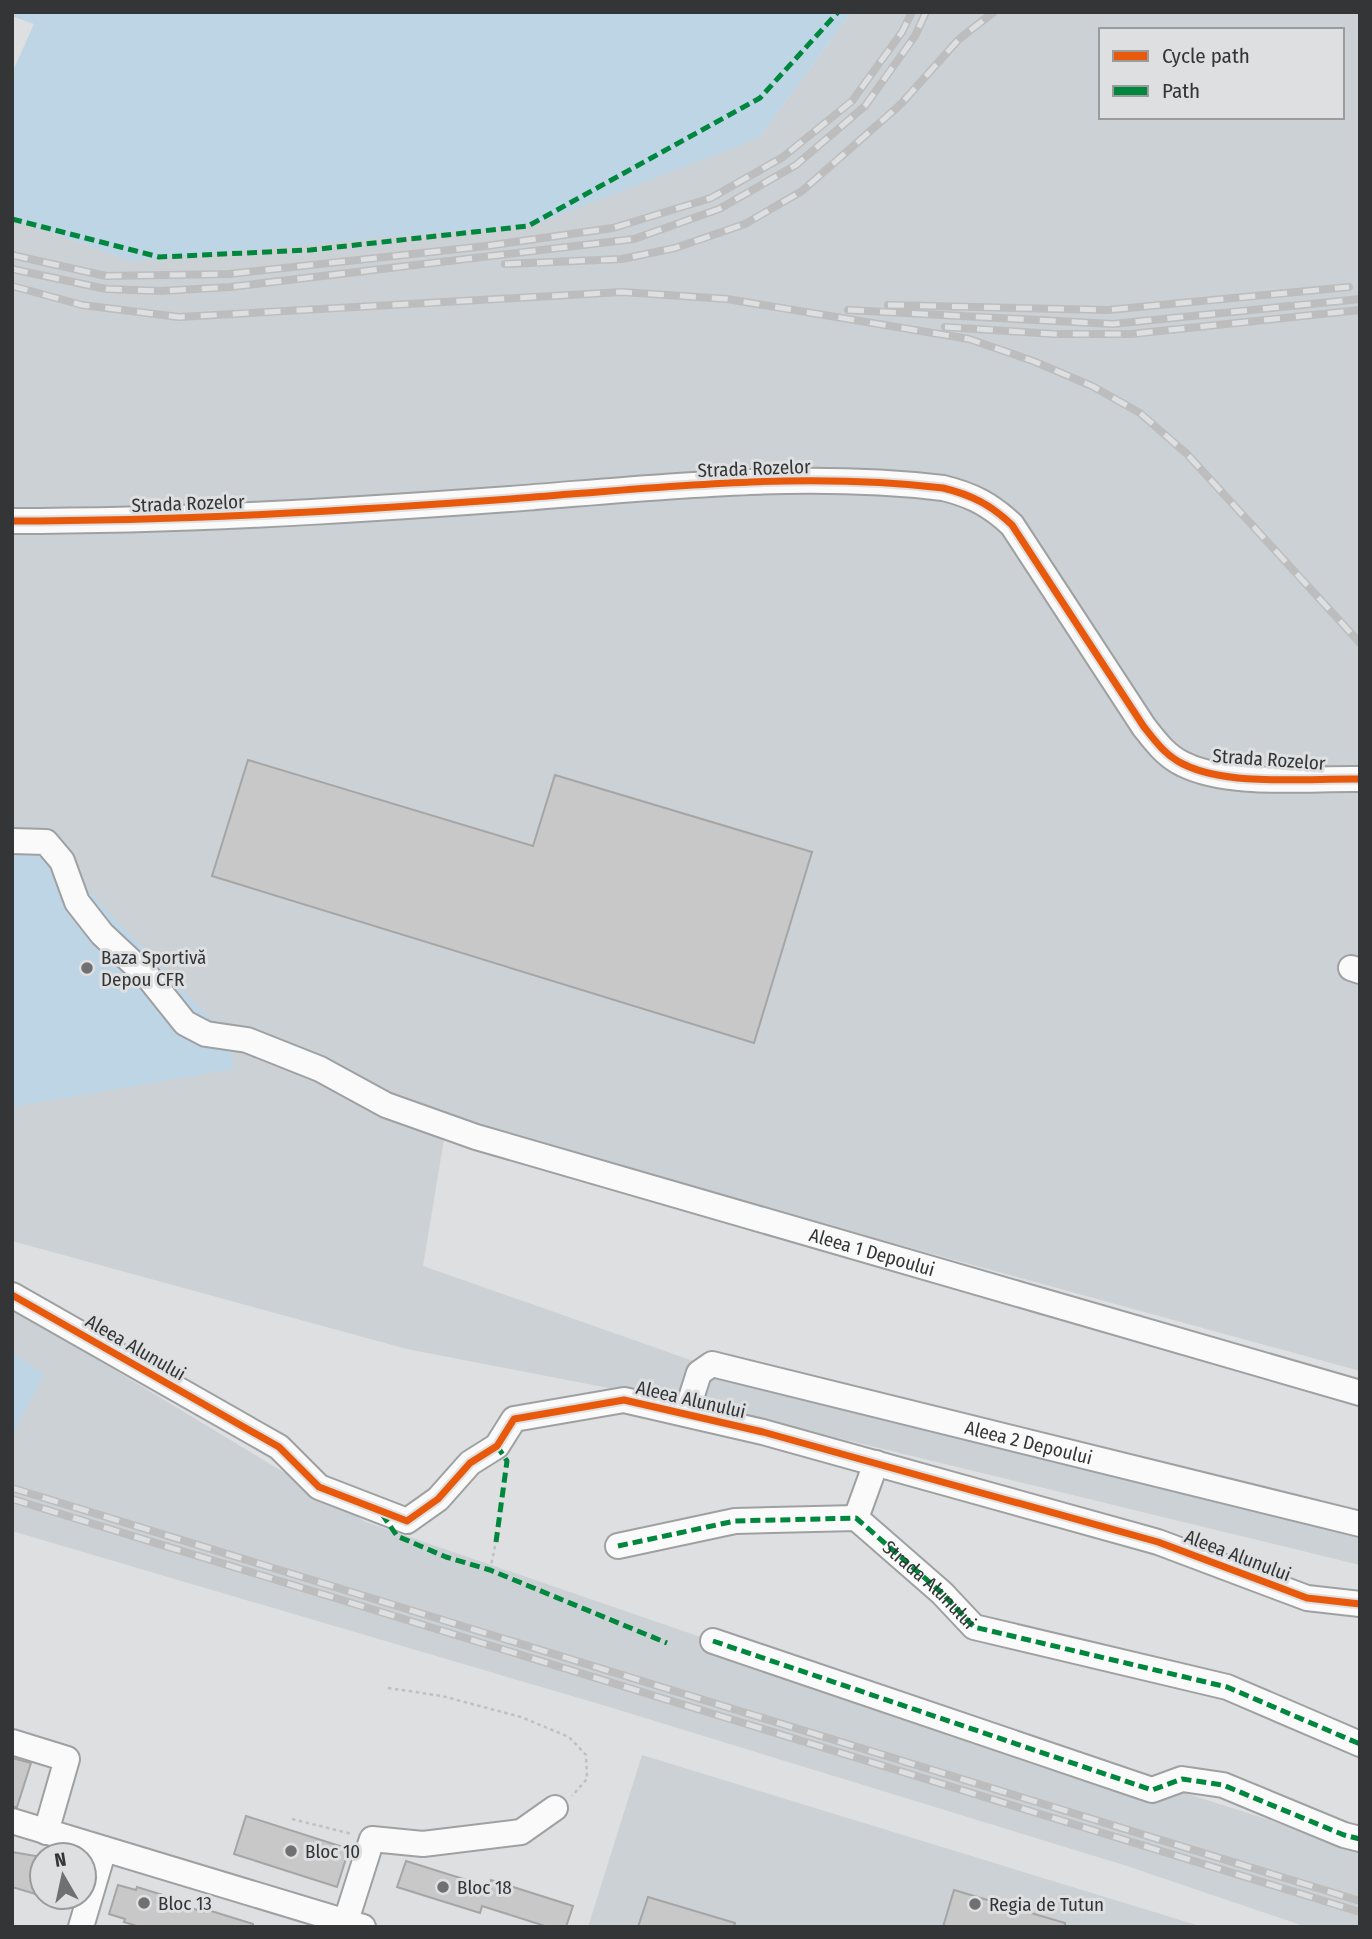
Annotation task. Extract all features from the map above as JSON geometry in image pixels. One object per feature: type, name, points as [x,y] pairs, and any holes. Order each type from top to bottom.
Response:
[{"type":"street","name":"Strada Rozelor","points":[[12,521],[141,521],[301,514],[762,480],[943,488],[969,494],[993,506],[1012,525],[1144,727],[1160,747],[1182,764],[1212,774],[1250,778],[1360,779]]},
{"type":"street","name":"Aleea 1 Depoului","points":[[12,841],[46,842],[62,861],[76,902],[103,934],[149,978],[186,1023],[206,1034],[247,1040],[320,1069],[386,1105],[500,1145],[1360,1393]]},
{"type":"street","name":"Aleea Alunului","points":[[12,1295],[279,1447],[319,1487],[407,1521],[438,1499],[470,1463],[497,1446],[514,1419],[624,1400],[876,1463],[1158,1542],[1307,1598],[1360,1604]]},
{"type":"street","name":"Aleea 2 Depoului","points":[[686,1414],[699,1373],[712,1364],[1360,1524]]},
{"type":"street","points":[[618,1546],[735,1521],[856,1518],[876,1463]]},
{"type":"street","name":"Strada Alunului","points":[[856,1518],[942,1593],[974,1628],[1227,1687],[1360,1744]]},
{"type":"street","points":[[713,1641],[1152,1790],[1182,1779],[1223,1785],[1344,1835],[1360,1839]]},
{"type":"street","points":[[12,1742],[66,1759],[46,1832]]},
{"type":"street","points":[[12,1821],[351,1925],[372,1839],[423,1844],[521,1832],[555,1808]]},
{"type":"street","points":[[81,1927],[104,1849]]},
{"type":"path","points":[[490,1570],[496,1542]]},
{"type":"path","points":[[388,1688],[521,1717],[569,1737],[586,1755],[587,1779],[575,1794],[555,1808]]},
{"type":"path","points":[[292,1819],[372,1839]]},
{"type":"shaded area","points":[[12,12],[851,12],[759,138],[539,223],[130,261],[12,218],[12,73],[34,24],[12,16]]},
{"type":"shaded area","points":[[851,12],[1360,12],[1360,1371],[447,1121],[423,1266],[736,1376],[1360,1536],[1360,1565],[727,1411],[407,1349],[12,1241],[12,218],[130,261],[759,138]]},
{"type":"shaded area","name":"Baza Sportivă Depou CFR","points":[[12,823],[51,845],[97,900],[228,1037],[234,1069],[12,1107]]},
{"type":"shaded area","points":[[12,1308],[366,1522],[753,1655],[1360,1849],[1360,1927],[1307,1927],[1127,1866],[606,1706],[12,1531]]},
{"type":"shaded area","points":[[12,1353],[44,1374],[12,1437]]},
{"type":"shaded area","points":[[642,1755],[1203,1927],[588,1927]]},
{"type":"building","points":[[248,760],[533,846],[555,775],[812,852],[754,1043],[212,876]]},
{"type":"building","points":[[12,1758],[31,1763],[17,1807],[12,1807]]},
{"type":"building","name":"Bloc 10","points":[[246,1816],[349,1849],[337,1887],[234,1854]]},
{"type":"building","points":[[12,1852],[28,1855],[28,1892],[12,1887]]},
{"type":"building","points":[[406,1861],[489,1887],[491,1880],[573,1906],[566,1927],[548,1927],[482,1906],[480,1913],[397,1887]]},
{"type":"building","name":"Bloc 13","points":[[118,1885],[136,1890],[137,1887],[166,1896],[165,1900],[204,1912],[205,1909],[253,1924],[253,1927],[140,1927],[109,1914]]},
{"type":"building","name":"Regia de Tutun","points":[[954,1890],[1065,1923],[1065,1927],[943,1927]]},
{"type":"building","points":[[648,1897],[735,1923],[734,1927],[638,1927]]},
{"type":"railway","points":[[12,255],[106,276],[229,274],[486,246],[613,228],[711,198],[783,157],[852,101],[902,32],[912,12]]},
{"type":"railway","points":[[12,269],[106,289],[161,291],[230,287],[634,239],[719,209],[796,165],[865,106],[915,36],[926,12]]},
{"type":"railway","points":[[505,264],[622,259],[675,248],[745,224],[802,191],[901,104],[959,39],[994,12]]},
{"type":"railway","points":[[12,286],[82,305],[179,317],[622,292],[727,299],[969,339],[1033,361],[1092,386],[1140,413],[1187,454],[1360,643]]},
{"type":"railway","points":[[888,305],[1108,310],[1349,287]]},
{"type":"railway","points":[[848,310],[1113,324],[1360,299]]},
{"type":"railway","points":[[945,327],[1054,334],[1131,334],[1360,310]]},
{"type":"railway","points":[[12,1488],[1360,1901]]},
{"type":"railway","points":[[12,1499],[1360,1912]]},
{"type":"marked path","points":[[12,219],[159,257],[310,250],[528,226],[760,98],[838,12]]},
{"type":"marked path","points":[[496,1542],[507,1461],[497,1446]]},
{"type":"marked path","points":[[382,1514],[397,1536],[446,1557],[490,1570],[667,1643]]},
{"type":"marked path","points":[[618,1546],[735,1521],[856,1518],[942,1593],[974,1627],[1227,1687],[1360,1744]]},
{"type":"marked path","points":[[713,1641],[1152,1790],[1182,1779],[1223,1785],[1344,1835],[1360,1839]]},
{"type":"cycle path","points":[[12,521],[324,511],[672,486],[781,481],[889,483],[943,488],[981,502],[1012,525],[1144,727],[1171,757],[1202,771],[1246,779],[1360,779]]},
{"type":"cycle path","points":[[12,1295],[279,1447],[319,1487],[407,1521],[438,1499],[470,1463],[497,1446],[514,1419],[624,1400],[763,1432],[1158,1542],[1307,1598],[1360,1604]]},
{"type":"place","name":"Baza Sportivă Depou CFR","points":[[87,968]]},
{"type":"place","name":"Bloc 10","points":[[291,1851]]},
{"type":"place","name":"Bloc 18","points":[[443,1887]]},
{"type":"place","name":"Bloc 13","points":[[144,1903]]},
{"type":"place","name":"Regia de Tutun","points":[[975,1904]]}]
